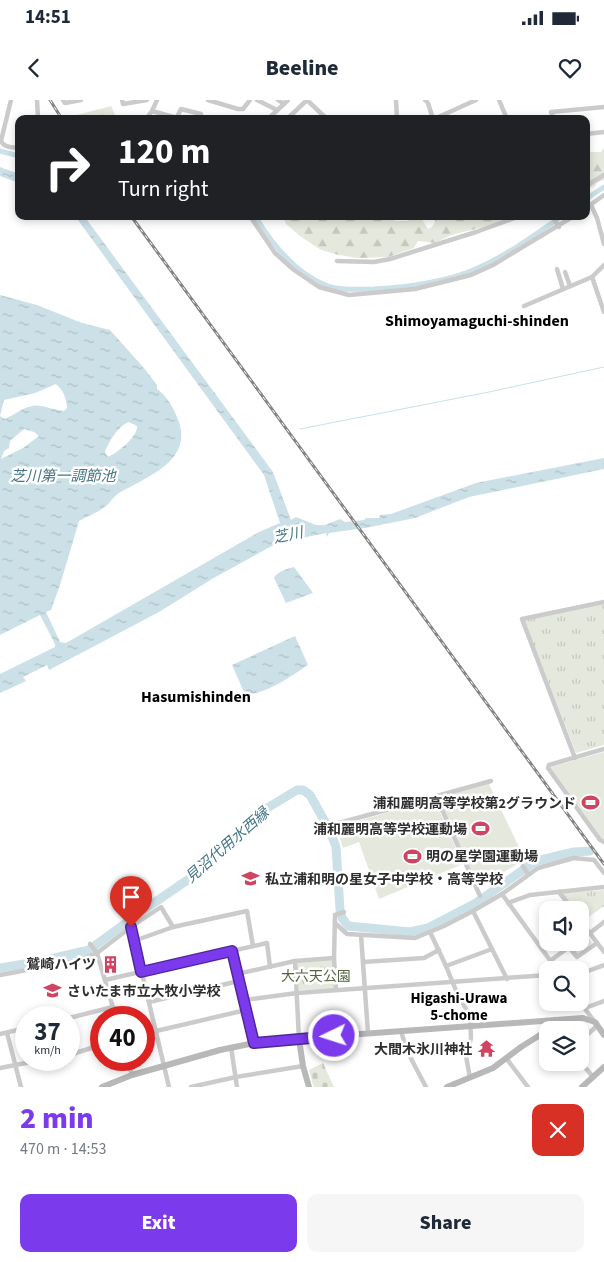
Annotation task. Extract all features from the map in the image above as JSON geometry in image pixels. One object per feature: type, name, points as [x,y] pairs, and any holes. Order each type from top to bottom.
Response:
[{"type":"street","points":[[12,100],[1,141],[4,145],[15,148]]},
{"type":"street","points":[[38,100],[38,115]]},
{"type":"street","points":[[63,100],[65,103],[81,100]]},
{"type":"street","points":[[122,100],[123,104],[147,100]]},
{"type":"street","points":[[149,115],[157,100]]},
{"type":"street","points":[[208,100],[238,109],[243,108],[250,100]]},
{"type":"street","points":[[257,100],[277,110]]},
{"type":"street","points":[[278,100],[286,102]]},
{"type":"street","points":[[291,115],[307,100],[320,115]]},
{"type":"street","points":[[396,100],[396,115]]},
{"type":"street","points":[[425,100],[428,102],[432,115]]},
{"type":"street","points":[[442,115],[476,100]]},
{"type":"street","points":[[500,100],[506,115]]},
{"type":"street","points":[[272,115],[286,102]]},
{"type":"street","points":[[552,115],[551,112],[604,107]]},
{"type":"street","points":[[178,115],[181,109],[201,115]]},
{"type":"street","points":[[152,111],[166,115]]},
{"type":"street","points":[[590,134],[604,132]]},
{"type":"street","points":[[590,184],[604,175]]},
{"type":"street","points":[[590,205],[604,195]]},
{"type":"street","points":[[590,208],[602,230],[604,244]]},
{"type":"street","points":[[252,220],[275,253],[294,270],[319,287],[349,295],[415,289],[472,275],[493,265],[567,220]]},
{"type":"street","points":[[337,261],[374,262],[390,259],[509,220]]},
{"type":"street","points":[[554,220],[558,225]]},
{"type":"street","points":[[524,306],[592,277],[604,265]]},
{"type":"street","points":[[557,269],[563,289]]},
{"type":"street","points":[[566,272],[570,286]]},
{"type":"street","points":[[592,277],[604,312]]},
{"type":"street","points":[[575,758],[522,619],[604,602]]},
{"type":"street","points":[[604,749],[549,765],[548,768],[600,840],[604,842]]},
{"type":"street","points":[[332,825],[491,781]]},
{"type":"street","points":[[436,796],[480,896]]},
{"type":"street","points":[[335,923],[347,934],[408,939],[430,932],[472,911],[502,894],[538,868],[574,858],[594,860],[604,874]]},
{"type":"street","points":[[523,866],[528,874]]},
{"type":"street","points":[[508,903],[530,895],[604,887]]},
{"type":"street","points":[[559,892],[566,901]]},
{"type":"street","points":[[502,894],[550,961],[570,947],[577,957],[597,943]]},
{"type":"street","points":[[0,975],[80,960],[96,952],[161,907],[173,927]]},
{"type":"street","points":[[134,941],[173,927],[247,911],[253,946]]},
{"type":"street","points":[[472,911],[507,978]]},
{"type":"street","points":[[336,990],[334,958],[335,915],[344,912]]},
{"type":"street","points":[[604,922],[590,933],[604,952]]},
{"type":"street","points":[[131,927],[169,1087]]},
{"type":"street","points":[[430,932],[457,993],[470,1016],[471,1038],[466,1056],[470,1078]]},
{"type":"street","points":[[361,935],[368,1034]]},
{"type":"street","points":[[106,980],[267,943],[270,967]]},
{"type":"street","points":[[90,944],[96,952],[113,1006]]},
{"type":"street","points":[[446,966],[492,948]]},
{"type":"street","points":[[363,962],[424,958],[439,950]]},
{"type":"street","points":[[232,951],[254,1043]]},
{"type":"street","points":[[237,974],[295,961],[334,958]]},
{"type":"street","points":[[295,961],[299,1039],[303,1066],[309,1087]]},
{"type":"street","points":[[589,971],[604,965]]},
{"type":"street","points":[[244,1000],[297,993],[539,976]]},
{"type":"street","points":[[149,1002],[239,981]]},
{"type":"street","points":[[589,1007],[604,1001]]},
{"type":"street","points":[[156,1031],[246,1010]]},
{"type":"street","points":[[587,1011],[604,1035]]},
{"type":"street","points":[[102,1087],[132,1075],[231,1047],[254,1043],[582,1018],[596,1024]]},
{"type":"street","points":[[447,1087],[493,1068],[551,1028],[556,1020]]},
{"type":"street","points":[[589,1031],[596,1024]]},
{"type":"street","points":[[0,1034],[15,1031]]},
{"type":"street","points":[[400,1031],[407,1050],[426,1087]]},
{"type":"street","points":[[7,1033],[21,1085],[14,1087]]},
{"type":"street","points":[[231,1047],[237,1087]]},
{"type":"street","points":[[506,1058],[525,1086]]},
{"type":"street","points":[[0,1068],[14,1064]]},
{"type":"street","points":[[190,1087],[303,1066]]},
{"type":"street","points":[[582,1087],[604,1067]]},
{"type":"street","points":[[131,1071],[132,1075]]},
{"type":"street","points":[[588,1071],[593,1077]]},
{"type":"green space","points":[[111,106],[115,115],[77,115]]},
{"type":"green space","points":[[604,148],[604,180],[590,188],[590,152],[601,152]]},
{"type":"green space","points":[[284,220],[422,220],[428,229],[433,226],[435,220],[502,220],[484,227],[451,235],[435,243],[418,241],[414,248],[388,257],[357,258],[321,250],[286,224]]},
{"type":"green space","points":[[604,604],[604,745],[576,753],[524,620]]},
{"type":"green space","name":"浦和麗明高等学校第2グラウンド","points":[[604,752],[604,840],[551,767]]},
{"type":"green space","name":"浦和麗明高等学校運動場","points":[[489,784],[525,860],[478,887],[439,797]]},
{"type":"green space","name":"明の星学園運動場","points":[[434,799],[463,864],[379,899],[359,842],[343,848],[337,827]]},
{"type":"green space","points":[[604,890],[604,906],[589,917],[589,901],[568,901],[564,896],[565,893]]},
{"type":"green space","points":[[574,951],[583,951],[579,955]]},
{"type":"green space","name":"大六天公園","points":[[333,961],[333,989],[299,990],[298,963]]},
{"type":"green space","points":[[323,1063],[334,1087],[314,1087],[313,1085],[309,1070]]},
{"type":"water","points":[[0,167],[15,173],[15,182],[0,176]]},
{"type":"water","name":"芝川第一調節池","points":[[78,220],[87,220],[273,472],[291,520],[296,517],[316,525],[325,525],[340,519],[345,522],[364,520],[366,518],[379,518],[380,515],[391,514],[476,483],[604,458],[604,469],[469,497],[415,518],[329,533],[327,537],[326,533],[278,543],[212,579],[159,612],[49,670],[47,665],[23,677],[26,681],[0,693],[0,674],[55,647],[55,644],[40,615],[0,635],[0,416],[0,295],[37,305],[82,323],[110,330],[144,368],[157,385],[157,389],[169,402],[177,417],[181,432],[180,445],[175,455],[166,465],[119,493],[96,513],[79,521],[51,610],[46,612],[60,642],[66,643],[259,532],[280,523],[264,475]],"holes":[[[56,384],[64,395],[67,408],[64,411],[35,405],[5,419],[0,416],[4,400],[35,393]],[[129,422],[137,426],[134,435],[131,440],[108,457],[105,452],[114,435]],[[24,429],[34,432],[39,436],[23,448],[1,459],[4,451],[9,448],[10,441]]]},
{"type":"water","points":[[294,567],[313,593],[286,603],[274,578],[280,572]]},
{"type":"water","points":[[295,636],[308,665],[261,692],[245,694],[232,665]]},
{"type":"waterway","points":[[0,151],[15,155]]},
{"type":"waterway","points":[[590,196],[604,187]]},
{"type":"waterway","points":[[258,220],[277,248],[296,266],[317,281],[339,289],[386,288],[455,277],[489,263],[556,220]]},
{"type":"waterway","points":[[300,429],[489,392],[604,367]]},
{"type":"waterway","name":"見沼代用水西縁","points":[[0,968],[89,950],[189,879],[259,813],[297,790],[303,790],[310,795],[330,831],[336,847],[340,910],[342,918],[348,926],[410,932],[428,928],[476,903],[536,861],[574,852],[590,851]]},
{"type":"railway","points":[[50,100],[59,115]]},
{"type":"railway","points":[[134,220],[604,864]]},
{"type":"place","name":"浦和麗明高等学校第2グラウンド","points":[[590,803]]},
{"type":"place","name":"浦和麗明高等学校運動場","points":[[481,829]]},
{"type":"place","name":"明の星学園運動場","points":[[412,856]]},
{"type":"place","name":"私立浦和明の星女子中学校・高等学校","points":[[251,879]]},
{"type":"place","name":"鷲崎ハイツ","points":[[110,964]]},
{"type":"place","name":"さいたま市立大牧小学校","points":[[53,991]]},
{"type":"place","name":"大間木氷川神社","points":[[486,1049]]},
{"type":"district","name":"Shimoyamaguchi-shinden","points":[[477,320]]},
{"type":"district","name":"Hasumishinden","points":[[196,696]]},
{"type":"district","name":"Higashi-Urawa 5-chome","points":[[459,1006]]},
{"type":"route","points":[[131,927],[141,972],[232,951],[254,1043],[334,1036]]},
{"type":"water label","name":"芝川","points":[[288,535]]}]
